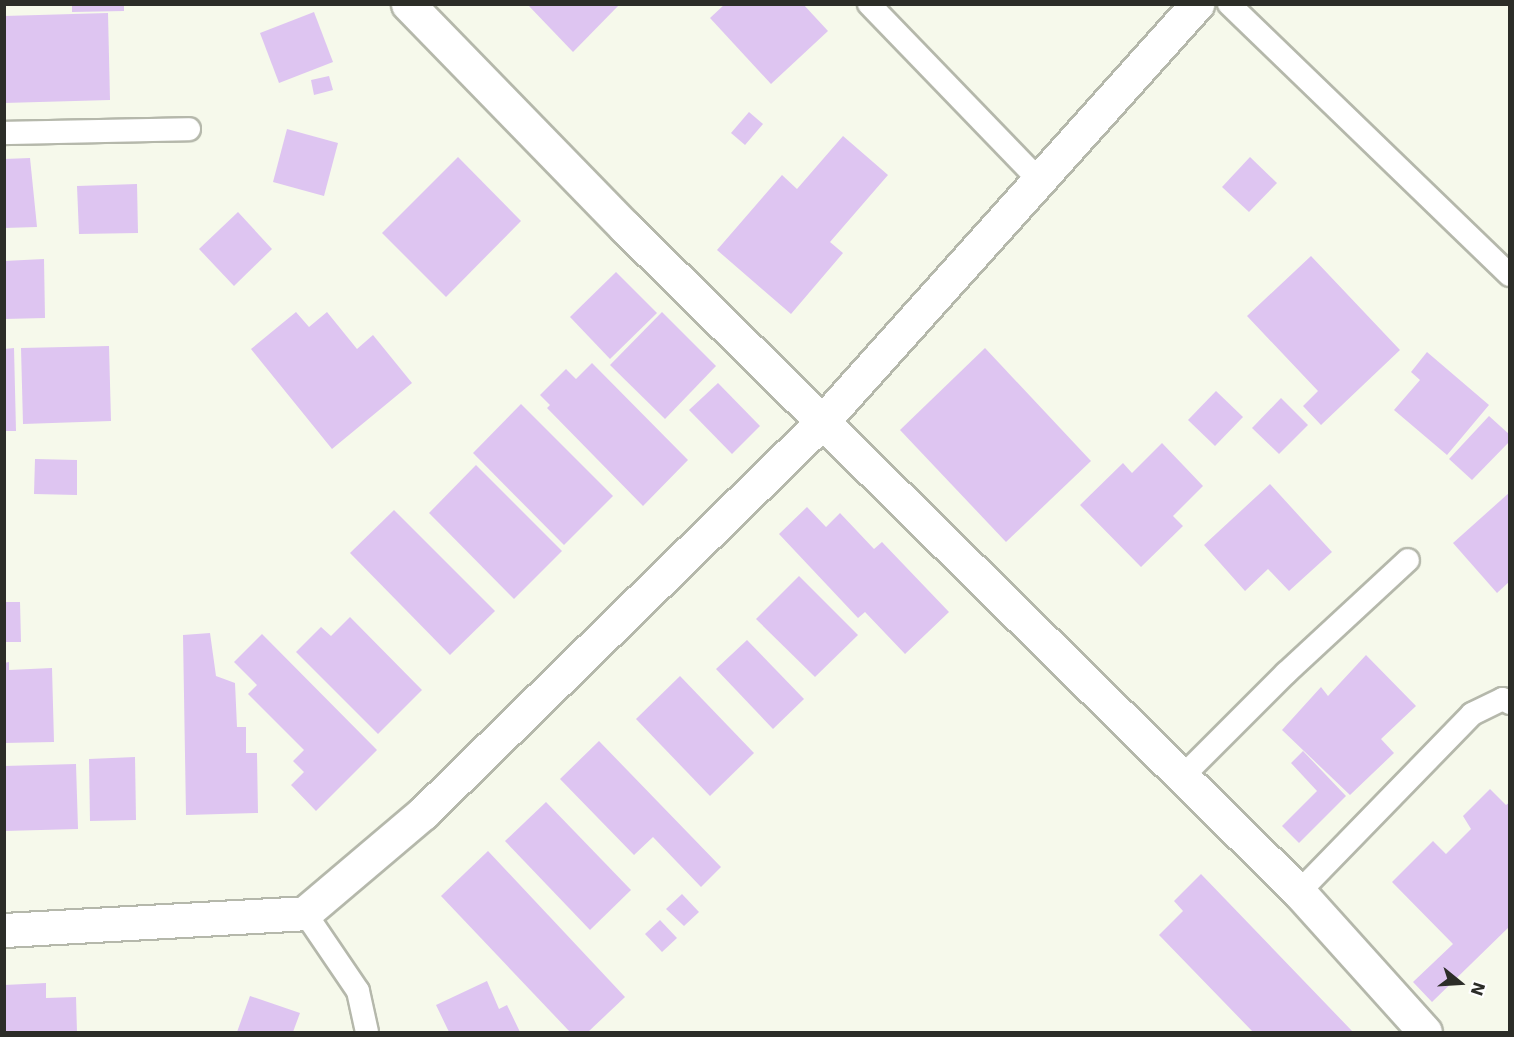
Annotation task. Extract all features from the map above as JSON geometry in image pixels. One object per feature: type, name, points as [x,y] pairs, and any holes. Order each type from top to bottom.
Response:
[{"type":"street","points":[[408,4],[625,227],[1299,892],[1425,1032]]},
{"type":"street","points":[[4,930],[305,913],[423,813],[822,422],[1197,4]]},
{"type":"lane","points":[[869,4],[1040,180]]},
{"type":"lane","points":[[1228,4],[1509,274]]},
{"type":"lane","points":[[4,133],[189,129]]},
{"type":"lane","points":[[1182,777],[1286,673],[1408,560]]},
{"type":"lane","points":[[1299,892],[1472,714],[1503,699],[1509,703]]},
{"type":"lane","points":[[305,913],[358,992],[367,1032]]},
{"type":"building","points":[[72,4],[124,4],[124,11],[72,12]]},
{"type":"building","points":[[527,4],[620,4],[573,52]]},
{"type":"building","points":[[725,4],[803,4],[828,31],[771,84],[710,18]]},
{"type":"building","points":[[314,12],[333,62],[279,83],[260,33]]},
{"type":"building","points":[[108,13],[110,100],[4,103],[4,16]]},
{"type":"building","points":[[329,76],[333,90],[314,95],[311,80]]},
{"type":"building","points":[[749,112],[763,124],[745,145],[731,133]]},
{"type":"building","points":[[287,129],[338,143],[324,196],[273,182]]},
{"type":"building","points":[[843,136],[888,175],[830,242],[843,253],[791,314],[717,250],[782,175],[797,189]]},
{"type":"building","points":[[458,157],[521,221],[446,297],[382,233]]},
{"type":"building","points":[[1250,157],[1277,183],[1249,212],[1222,187]]},
{"type":"building","points":[[30,158],[37,227],[4,228],[4,159]]},
{"type":"building","points":[[137,184],[138,233],[79,234],[77,186]]},
{"type":"building","points":[[238,212],[272,249],[234,286],[199,249]]},
{"type":"building","points":[[1311,256],[1400,350],[1321,425],[1303,406],[1318,391],[1247,316]]},
{"type":"building","points":[[44,259],[45,318],[4,319],[4,261]]},
{"type":"building","points":[[616,272],[657,313],[610,359],[570,317]]},
{"type":"building","points":[[296,312],[309,327],[327,312],[357,349],[373,335],[412,383],[332,449],[251,349]]},
{"type":"building","points":[[662,312],[716,366],[665,419],[610,365]]},
{"type":"building","points":[[109,346],[111,421],[23,424],[21,348]]},
{"type":"building","points":[[14,348],[16,431],[4,431],[4,349]]},
{"type":"building","points":[[985,348],[1091,461],[1006,542],[900,430]]},
{"type":"building","points":[[1427,352],[1489,405],[1447,455],[1394,410],[1420,380],[1411,372]]},
{"type":"building","points":[[592,363],[688,460],[643,506],[547,408],[550,405],[540,395],[566,369],[576,379]]},
{"type":"building","points":[[718,383],[760,426],[732,454],[689,410]]},
{"type":"building","points":[[1216,391],[1243,417],[1215,446],[1188,420]]},
{"type":"building","points":[[1281,398],[1308,425],[1279,454],[1252,428]]},
{"type":"building","points":[[521,404],[613,496],[564,545],[473,453]]},
{"type":"building","points":[[1489,416],[1510,435],[1510,441],[1472,480],[1449,459]]},
{"type":"building","points":[[1162,443],[1203,486],[1173,516],[1183,526],[1141,567],[1080,505],[1123,463],[1132,473]]},
{"type":"building","points":[[35,459],[77,460],[77,495],[34,494]]},
{"type":"building","points":[[476,465],[562,551],[514,599],[429,513]]},
{"type":"building","points":[[1270,484],[1332,552],[1289,591],[1268,569],[1245,591],[1204,545]]},
{"type":"building","points":[[1510,492],[1510,581],[1497,593],[1453,543]]},
{"type":"building","points":[[807,507],[826,527],[840,513],[874,549],[882,542],[949,612],[905,654],[865,612],[858,618],[779,534]]},
{"type":"building","points":[[394,510],[495,611],[450,655],[350,553]]},
{"type":"building","points":[[799,576],[858,635],[815,677],[756,619]]},
{"type":"building","points":[[4,602],[20,602],[21,642],[4,642]]},
{"type":"building","points":[[350,617],[422,690],[378,734],[296,652],[321,627],[331,636]]},
{"type":"building","points":[[210,633],[216,676],[235,683],[237,727],[246,727],[246,753],[257,753],[258,813],[186,815],[183,635]]},
{"type":"building","points":[[262,634],[377,750],[316,811],[291,785],[304,772],[293,761],[304,750],[248,694],[257,685],[234,662]]},
{"type":"building","points":[[747,640],[804,699],[773,729],[716,669]]},
{"type":"building","points":[[1366,655],[1416,706],[1381,739],[1394,753],[1350,795],[1282,730],[1321,687],[1328,696]]},
{"type":"building","points":[[9,662],[9,670],[52,668],[54,742],[4,743],[4,663]]},
{"type":"building","points":[[680,676],[754,753],[710,796],[636,719]]},
{"type":"building","points":[[599,741],[721,867],[701,887],[653,837],[634,855],[560,779]]},
{"type":"building","points":[[1303,751],[1346,796],[1299,843],[1282,826],[1317,791],[1291,763]]},
{"type":"building","points":[[135,757],[136,820],[90,821],[89,759]]},
{"type":"building","points":[[76,764],[78,829],[4,831],[4,766]]},
{"type":"building","points":[[1490,789],[1506,805],[1510,802],[1510,926],[1432,1002],[1413,982],[1453,944],[1392,882],[1433,841],[1446,854],[1471,829],[1463,816]]},
{"type":"building","points":[[546,802],[631,890],[590,930],[505,841]]},
{"type":"building","points":[[488,851],[625,997],[588,1032],[570,1032],[441,896]]},
{"type":"building","points":[[1201,874],[1353,1032],[1253,1032],[1159,935],[1183,911],[1174,901]]},
{"type":"building","points":[[682,894],[699,912],[684,926],[666,909]]},
{"type":"building","points":[[660,920],[677,938],[662,952],[645,934]]},
{"type":"building","points":[[487,981],[499,1009],[507,1005],[520,1032],[449,1032],[436,1005]]},
{"type":"building","points":[[46,983],[46,998],[76,997],[77,1032],[4,1032],[4,985]]},
{"type":"building","points":[[250,996],[300,1013],[293,1032],[237,1032]]}]
